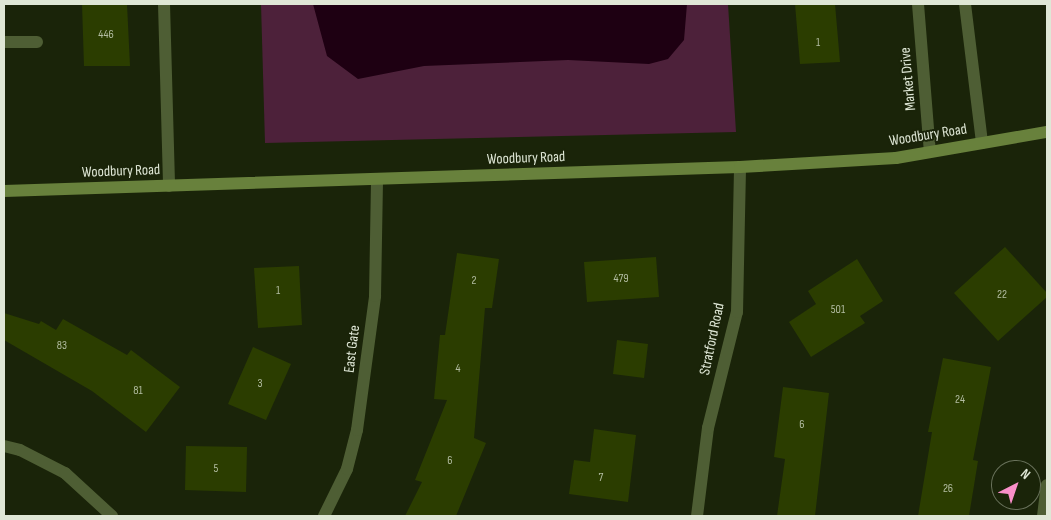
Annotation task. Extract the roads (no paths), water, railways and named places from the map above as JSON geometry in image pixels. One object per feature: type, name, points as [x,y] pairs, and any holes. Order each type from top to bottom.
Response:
[{"type":"main road","name":"Woodbury Road","points":[[4,191],[740,167],[896,158],[1047,132]]},
{"type":"street","points":[[164,4],[169,186]]},
{"type":"street","name":"Market Drive","points":[[918,4],[930,152]]},
{"type":"street","points":[[965,4],[982,143]]},
{"type":"street","points":[[4,42],[37,42]]},
{"type":"street","name":"Stratford Road","points":[[697,516],[708,428],[737,312],[740,167]]},
{"type":"street","name":"East Gate","points":[[324,516],[347,469],[357,430],[375,296],[377,179]]},
{"type":"street","points":[[4,446],[20,450],[65,473],[112,516]]},
{"type":"street","points":[[1043,516],[1047,485]]}]
